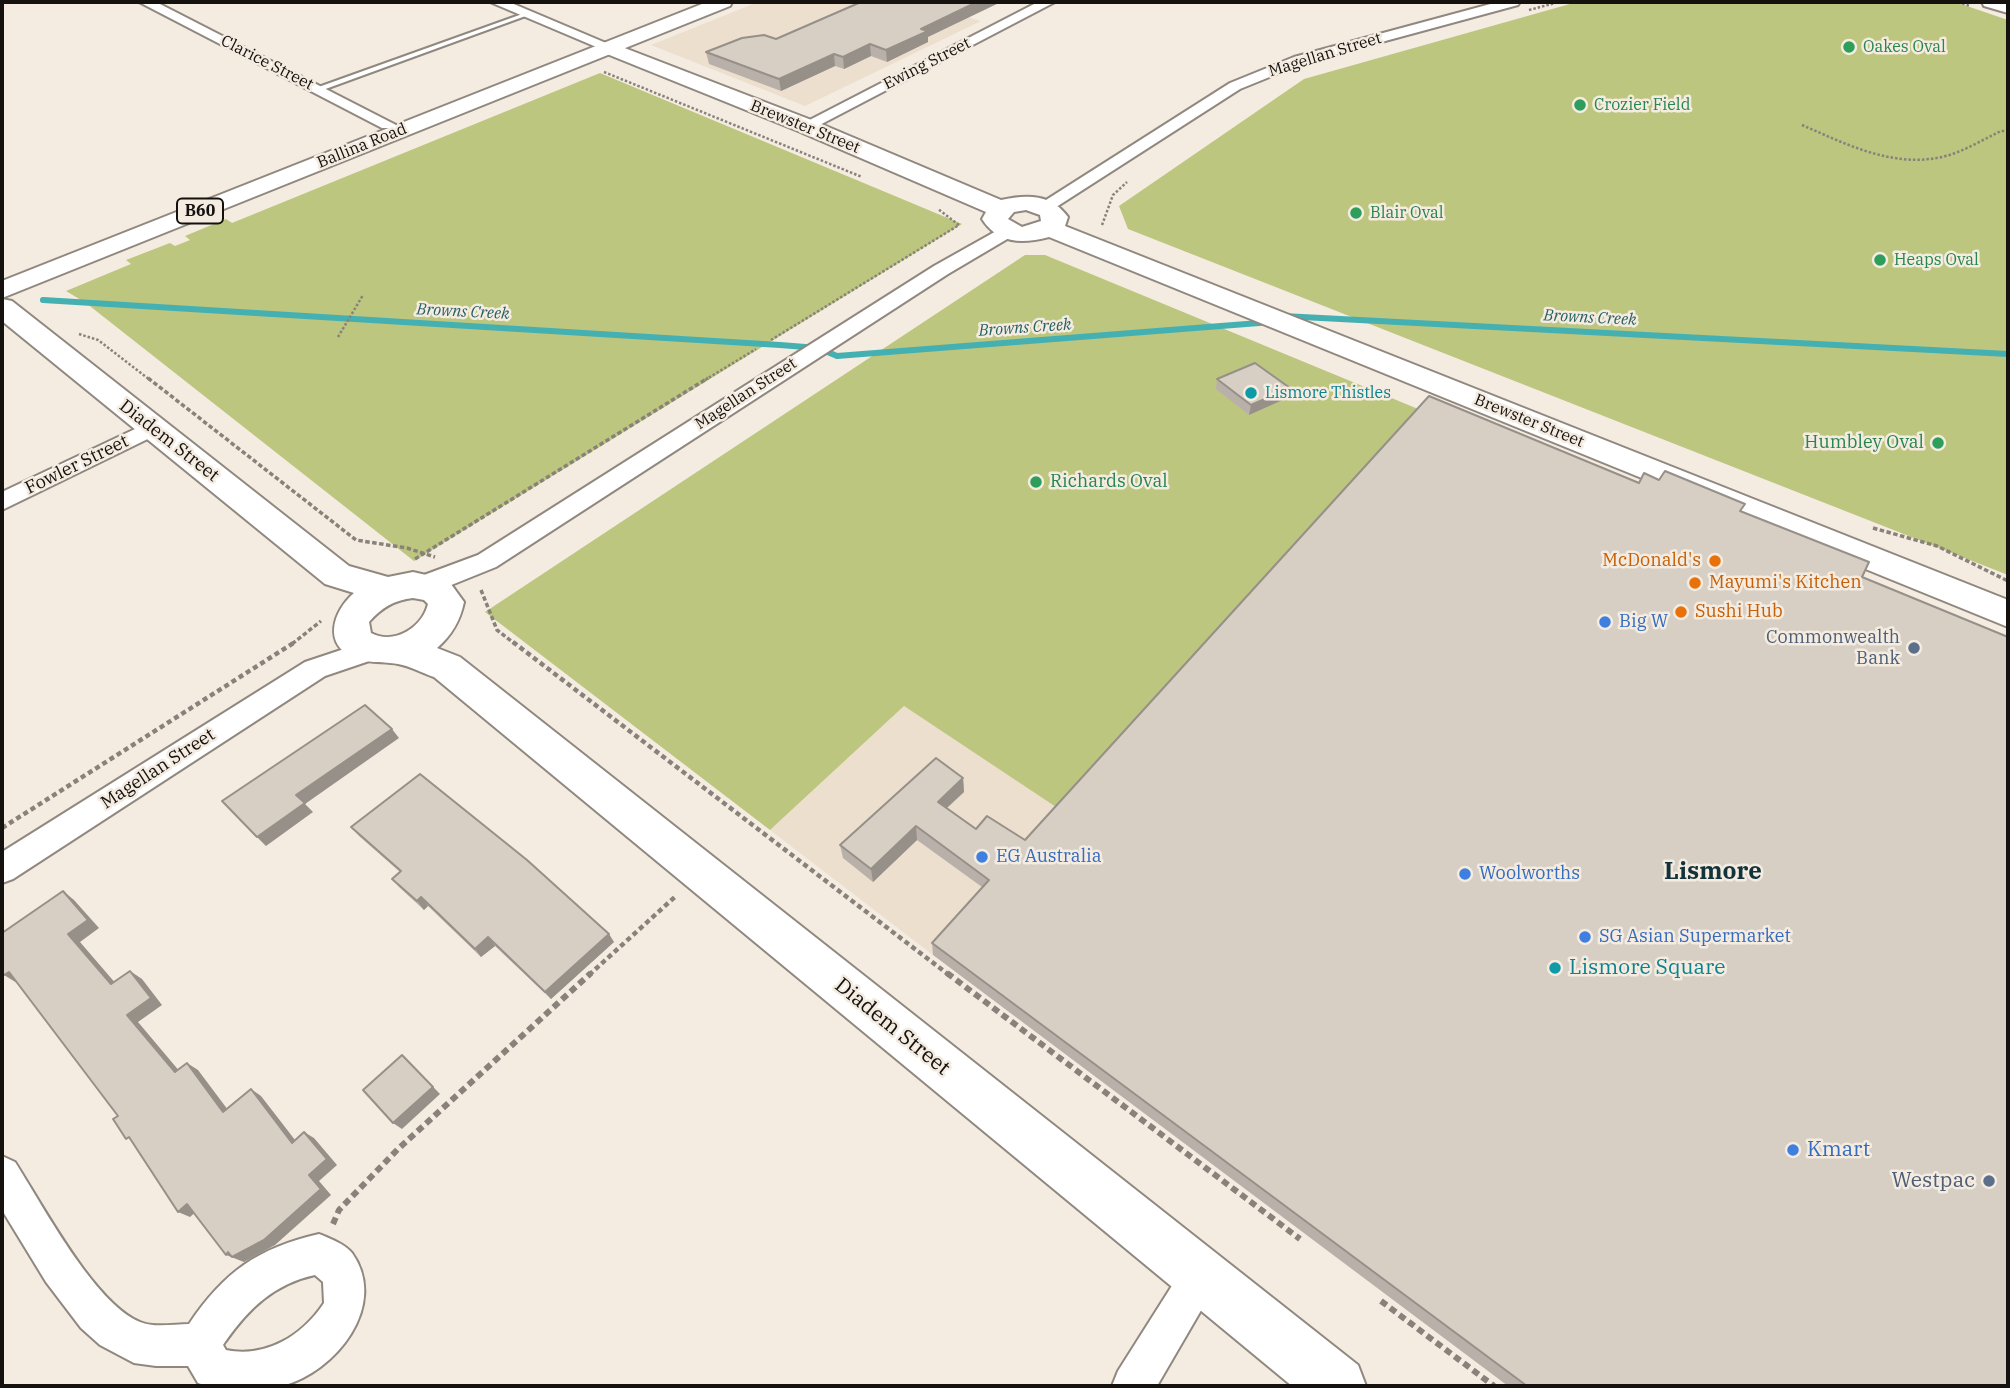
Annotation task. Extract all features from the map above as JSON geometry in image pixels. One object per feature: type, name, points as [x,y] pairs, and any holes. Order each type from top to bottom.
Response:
[{"type":"street","name":"Clarice Street","points":[[146,2],[388,125]]},
{"type":"street","name":"Brewster Street","points":[[497,2],[806,126],[1004,220]]},
{"type":"street","name":"Ballina Road","points":[[2,290],[604,45],[702,2]]},
{"type":"street","name":"Ballina Road","points":[[2,274],[388,125],[723,2]]},
{"type":"street","name":"Ewing Street","points":[[806,126],[1048,2]]},
{"type":"street","name":"Magellan Street","points":[[1047,217],[1234,86],[1299,60],[1513,2]]},
{"type":"street","points":[[1991,2],[2008,8]]},
{"type":"street","points":[[1443,8],[1461,16]]},
{"type":"street","name":"Brewster Street","points":[[1047,217],[1240,304],[2008,614]]},
{"type":"street","points":[[1004,220],[1026,234],[1047,217]]},
{"type":"street","name":"Magellan Street","points":[[434,594],[818,348],[1004,220]]},
{"type":"street","name":"Diadem Street","points":[[2,307],[337,575],[387,590]]},
{"type":"street","name":"Fowler Street","points":[[2,502],[152,429]]},
{"type":"street","name":"Diadem Street","points":[[337,575],[360,632],[434,594],[702,873],[1337,1386]]},
{"type":"street","points":[[360,632],[364,604],[387,590],[400,586],[434,594]]},
{"type":"street","name":"Magellan Street","points":[[2,869],[315,669],[360,632]]},
{"type":"street","points":[[2,1175],[88,1308],[112,1330],[137,1343],[198,1345]]},
{"type":"street","points":[[319,1254],[337,1266],[345,1294],[335,1322],[313,1346],[283,1365],[258,1373],[213,1368],[198,1345],[220,1311],[256,1278],[278,1263],[319,1254]]},
{"type":"street","points":[[1133,1386],[1201,1276]]},
{"type":"lane","points":[[317,89],[527,14]]},
{"type":"path","points":[[1529,10],[1559,2]]},
{"type":"path","points":[[592,67],[869,180]]},
{"type":"path","points":[[1802,125],[1871,154],[1901,160],[1941,157],[2001,131],[2008,132]]},
{"type":"path","points":[[1099,228],[1105,223],[1108,202],[1113,193],[1134,177]]},
{"type":"path","points":[[771,340],[959,225],[932,206]]},
{"type":"path","points":[[338,337],[363,295]]},
{"type":"path","points":[[72,331],[97,340],[356,540],[434,594],[756,349]]},
{"type":"path","points":[[481,590],[497,630],[602,713],[1300,1239]]},
{"type":"path","points":[[2,828],[299,640],[360,632]]},
{"type":"path","points":[[319,1254],[339,1210],[398,1149],[702,873]]},
{"type":"path","points":[[1381,1301],[1494,1386]]},
{"type":"shaded area","points":[[758,2],[917,2],[981,21],[805,106],[651,45]]},
{"type":"shaded area","points":[[904,706],[1062,811],[933,955],[770,830]]},
{"type":"green space","points":[[1577,2],[1955,2],[2008,20],[2008,575],[1128,229],[1119,206],[1304,79]]},
{"type":"green space","points":[[600,73],[962,224],[414,561],[86,303],[66,291],[131,264],[126,260],[170,243],[175,246],[190,240],[185,236],[226,219],[232,223]]},
{"type":"green space","points":[[1025,255],[1045,255],[1423,411],[1062,811],[904,706],[770,830],[485,612]]},
{"type":"building","points":[[861,2],[977,2],[921,29],[928,31],[886,50],[870,44],[843,57],[834,54],[779,79],[706,52],[742,38],[764,35],[776,39]]},
{"type":"building","points":[[1255,363],[1290,388],[1251,405],[1217,379]]},
{"type":"building","name":"Lismore Square","points":[[1429,396],[1639,483],[1644,473],[1659,480],[1665,471],[1745,504],[1740,511],[1869,562],[1862,577],[2008,637],[2008,1386],[1527,1386],[932,943],[989,880],[916,826],[871,869],[840,845],[936,758],[963,778],[938,802],[976,829],[987,816],[1025,840]]},
{"type":"building","points":[[365,705],[392,729],[296,795],[305,803],[257,837],[222,801]]},
{"type":"building","points":[[420,774],[527,860],[609,934],[545,992],[488,937],[475,949],[421,897],[417,901],[392,879],[401,871],[351,827]]},
{"type":"building","points":[[63,891],[88,920],[68,934],[111,984],[130,971],[151,998],[127,1015],[175,1072],[187,1063],[223,1112],[251,1089],[292,1143],[304,1132],[327,1159],[309,1175],[321,1189],[264,1240],[232,1257],[228,1252],[226,1255],[187,1204],[178,1212],[129,1137],[126,1139],[113,1119],[118,1116],[9,972],[4,975],[2,973],[2,933]]},
{"type":"building","points":[[402,1055],[433,1087],[393,1123],[363,1090]]},
{"type":"waterway","name":"Browns Creek","points":[[43,300],[780,345],[818,348],[837,356],[1272,322]]},
{"type":"waterway","name":"Browns Creek","points":[[1283,316],[2008,354]]},
{"type":"place","name":"Oakes Oval","points":[[1849,47]]},
{"type":"place","name":"Crozier Field","points":[[1580,105]]},
{"type":"place","name":"Blair Oval","points":[[1356,213]]},
{"type":"place","name":"Heaps Oval","points":[[1880,260]]},
{"type":"place","name":"Lismore Thistles","points":[[1251,393]]},
{"type":"place","name":"Humbley Oval","points":[[1938,443]]},
{"type":"place","name":"Richards Oval","points":[[1036,482]]},
{"type":"place","name":"McDonald's","points":[[1715,561]]},
{"type":"place","name":"Mayumi's Kitchen","points":[[1695,583]]},
{"type":"place","name":"Sushi Hub","points":[[1681,612]]},
{"type":"place","name":"Big W","points":[[1605,622]]},
{"type":"place","name":"Commonwealth Bank","points":[[1914,648]]},
{"type":"place","name":"EG Australia","points":[[982,857]]},
{"type":"place","name":"Woolworths","points":[[1465,874]]},
{"type":"place","name":"SG Asian Supermarket","points":[[1585,937]]},
{"type":"place","name":"Lismore Square","points":[[1555,968]]},
{"type":"place","name":"Kmart","points":[[1793,1150]]},
{"type":"place","name":"Westpac","points":[[1989,1181]]},
{"type":"district","name":"Lismore","points":[[1713,872]]}]
